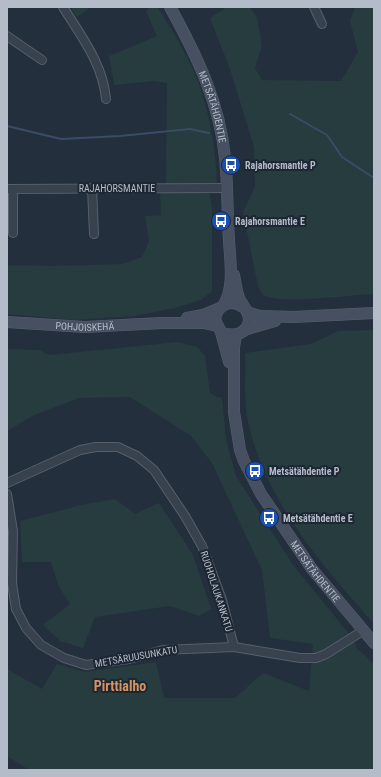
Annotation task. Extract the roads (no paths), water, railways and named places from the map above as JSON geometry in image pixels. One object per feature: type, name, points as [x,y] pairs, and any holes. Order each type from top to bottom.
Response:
[{"type":"main road","name":"METSÄTÄHDENTIE","points":[[170,7],[197,57],[217,111],[225,157],[230,261],[229,290],[222,307]]},
{"type":"main road","name":"METSÄTÄHDENTIE","points":[[230,261],[238,296],[246,310]]},
{"type":"main road","points":[[294,317],[240,332],[231,336],[219,329],[216,315],[222,307],[233,302],[260,316],[294,317],[374,313]]},
{"type":"main road","name":"POHJOISKEHÄ","points":[[162,323],[203,315],[222,307]]},
{"type":"main road","points":[[240,332],[249,319],[246,310]]},
{"type":"main road","name":"POHJOISKEHÄ","points":[[7,322],[85,327],[162,323],[204,323],[219,329]]},
{"type":"main road","name":"METSÄTÄHDENTIE","points":[[219,329],[226,347],[233,381],[234,412],[239,444],[249,472],[281,525],[308,563],[374,643]]},
{"type":"main road","name":"METSÄTÄHDENTIE","points":[[233,381],[240,332]]},
{"type":"street","points":[[63,7],[100,68],[105,85],[106,99]]},
{"type":"street","points":[[314,7],[322,24]]},
{"type":"street","points":[[7,36],[42,60]]},
{"type":"street","points":[[92,188],[94,234]]},
{"type":"street","name":"RAJAHORSMANTIE","points":[[10,189],[227,188]]},
{"type":"street","points":[[10,189],[13,233]]},
{"type":"street","name":"RUOHOLAUKANKATU","points":[[7,483],[80,450],[96,447],[118,447],[137,456],[154,470],[185,516],[202,546],[222,600],[234,647]]},
{"type":"street","name":"METSÄRUUSUNKATU","points":[[7,494],[13,531],[12,583],[16,608],[26,628],[40,645],[64,658],[86,665],[129,659],[163,650],[234,647],[300,658],[316,658],[326,654],[364,630]]},
{"type":"waterway","points":[[290,114],[327,135],[342,157],[374,178]]},
{"type":"waterway","points":[[7,126],[61,139],[120,136],[190,129],[209,133]]},
{"type":"place","name":"Rajahorsmantie P","points":[[231,165]]},
{"type":"place","name":"Rajahorsmantie E","points":[[221,221]]},
{"type":"place","name":"Metsätähdentie P","points":[[255,471]]},
{"type":"place","name":"Metsätähdentie E","points":[[269,518]]},
{"type":"district","name":"Pirttialho","points":[[120,686]]}]
